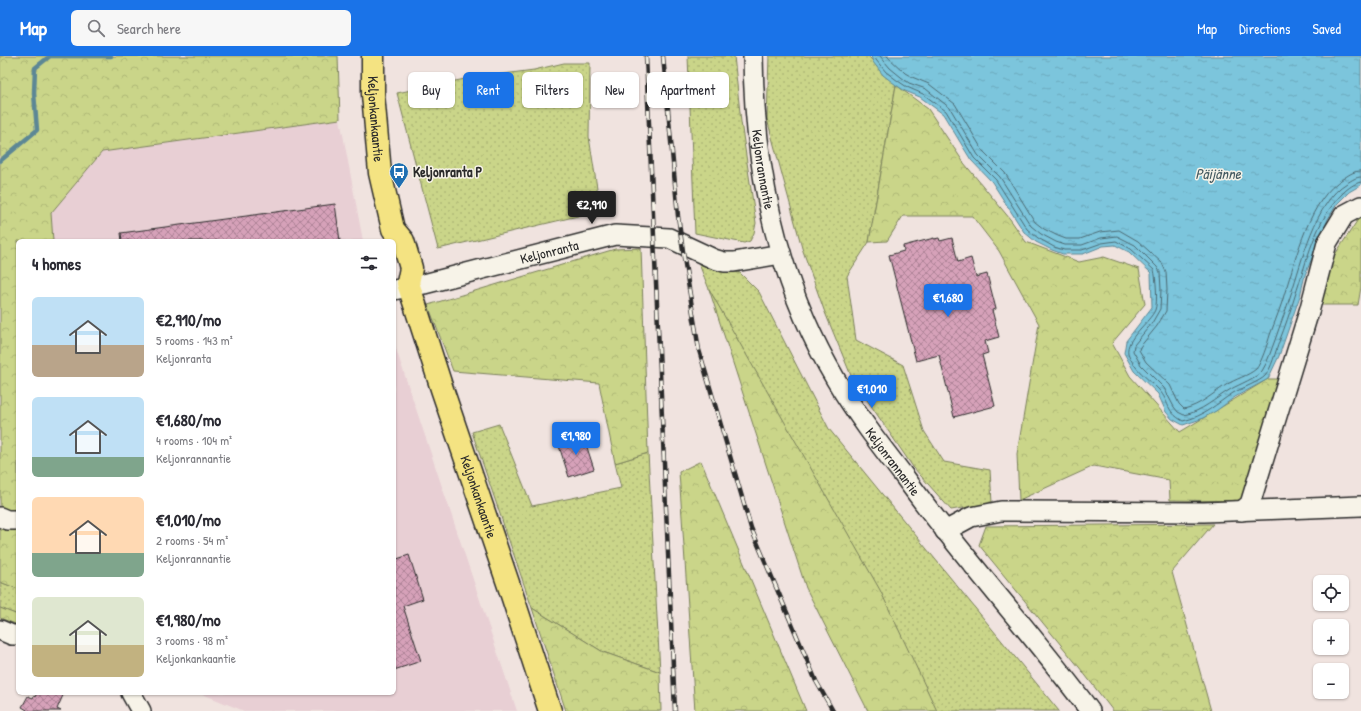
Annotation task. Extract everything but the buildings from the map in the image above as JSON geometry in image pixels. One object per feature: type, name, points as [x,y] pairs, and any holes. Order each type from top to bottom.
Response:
[{"type":"main road","name":"Keljonkankaantie","points":[[373,56],[373,94],[380,173],[392,235],[403,241],[410,268],[404,287]]},
{"type":"main road","name":"Keljonkankaantie","points":[[396,269],[404,287],[550,711]]},
{"type":"street","name":"Keljonrannantie","points":[[754,56],[754,92],[764,184],[781,254],[801,307],[820,350],[835,379],[858,416],[945,530],[1006,604],[1090,711]]},
{"type":"street","points":[[1242,511],[1250,504],[1308,314],[1327,244],[1344,215],[1361,206]]},
{"type":"street","name":"Keljonranta","points":[[404,287],[615,235],[670,238],[714,259],[724,262],[734,262],[781,254]]},
{"type":"street","points":[[945,530],[971,517],[1001,511],[1204,512],[1361,506]]},
{"type":"street","points":[[0,516],[7,520],[16,520]]},
{"type":"street","points":[[0,630],[16,635]]},
{"type":"street","points":[[131,695],[141,711]]},
{"type":"shaded area","points":[[340,119],[363,239],[53,239],[51,213],[102,152]]},
{"type":"shaded area","points":[[396,349],[517,711],[244,711],[205,695],[396,695]]},
{"type":"green space","points":[[0,56],[338,56],[340,119],[102,152],[51,213],[53,239],[16,239],[16,588],[0,582]]},
{"type":"green space","points":[[688,56],[734,56],[741,122],[756,223],[754,233],[750,241],[744,243],[695,233],[690,108],[729,108],[729,72],[689,72]]},
{"type":"green space","points":[[769,56],[868,56],[896,85],[869,242],[847,276],[856,340],[903,365],[924,431],[944,462],[990,470],[992,503],[951,510],[913,467],[852,378],[824,310],[802,248],[767,119]]},
{"type":"green space","points":[[564,63],[590,63],[589,137],[599,211],[438,249],[397,93],[408,91],[408,108],[455,108],[455,81],[463,79],[463,108],[514,108],[514,73],[534,70]]},
{"type":"green space","points":[[896,85],[928,109],[964,163],[1010,219],[1026,242],[1079,262],[1104,257],[1139,269],[1145,304],[1112,343],[1130,376],[1180,432],[1268,379],[1280,379],[1241,501],[1170,500],[1169,480],[1094,466],[1019,500],[1017,454],[1039,324],[999,251],[972,216],[903,216],[887,241],[869,242]]},
{"type":"green space","points":[[1361,217],[1361,287],[1358,305],[1320,305],[1334,256]]},
{"type":"green space","points":[[641,248],[648,453],[615,463],[599,383],[453,371],[428,305],[615,249]]},
{"type":"green space","points":[[699,264],[740,273],[759,292],[829,429],[1059,711],[929,711],[709,289]]},
{"type":"green space","points":[[709,289],[880,590],[937,711],[868,711],[806,588]]},
{"type":"green space","points":[[499,424],[532,506],[621,488],[615,463],[648,453],[660,672],[603,652],[532,608],[472,432]]},
{"type":"green space","points":[[701,461],[806,711],[695,711],[679,472]]},
{"type":"green space","points":[[1213,524],[1172,572],[1211,711],[1113,711],[979,545],[986,526]]},
{"type":"green space","points":[[0,582],[16,588],[16,614],[0,608]]},
{"type":"green space","points":[[0,608],[16,614],[16,624],[0,618]]},
{"type":"green space","points":[[532,608],[603,652],[660,672],[661,711],[566,711]]},
{"type":"water","name":"Päijänne","points":[[871,56],[1361,56],[1361,185],[1349,192],[1337,204],[1328,219],[1305,275],[1300,296],[1279,356],[1268,379],[1235,397],[1216,411],[1201,419],[1183,425],[1172,419],[1166,412],[1158,394],[1134,371],[1124,353],[1126,341],[1152,307],[1151,273],[1129,252],[1115,245],[1103,246],[1083,254],[1063,254],[1036,242],[1024,232],[992,182],[971,160],[943,114],[920,97],[905,91],[883,75],[873,62]]},
{"type":"waterway","points":[[0,161],[37,130],[34,93],[35,68],[50,56],[111,56]]},
{"type":"railway","points":[[646,56],[675,711]]},
{"type":"railway","points":[[663,56],[678,216],[699,350],[751,528],[816,681],[833,711]]},
{"type":"place","name":"Keljonranta P","points":[[399,189]]}]
